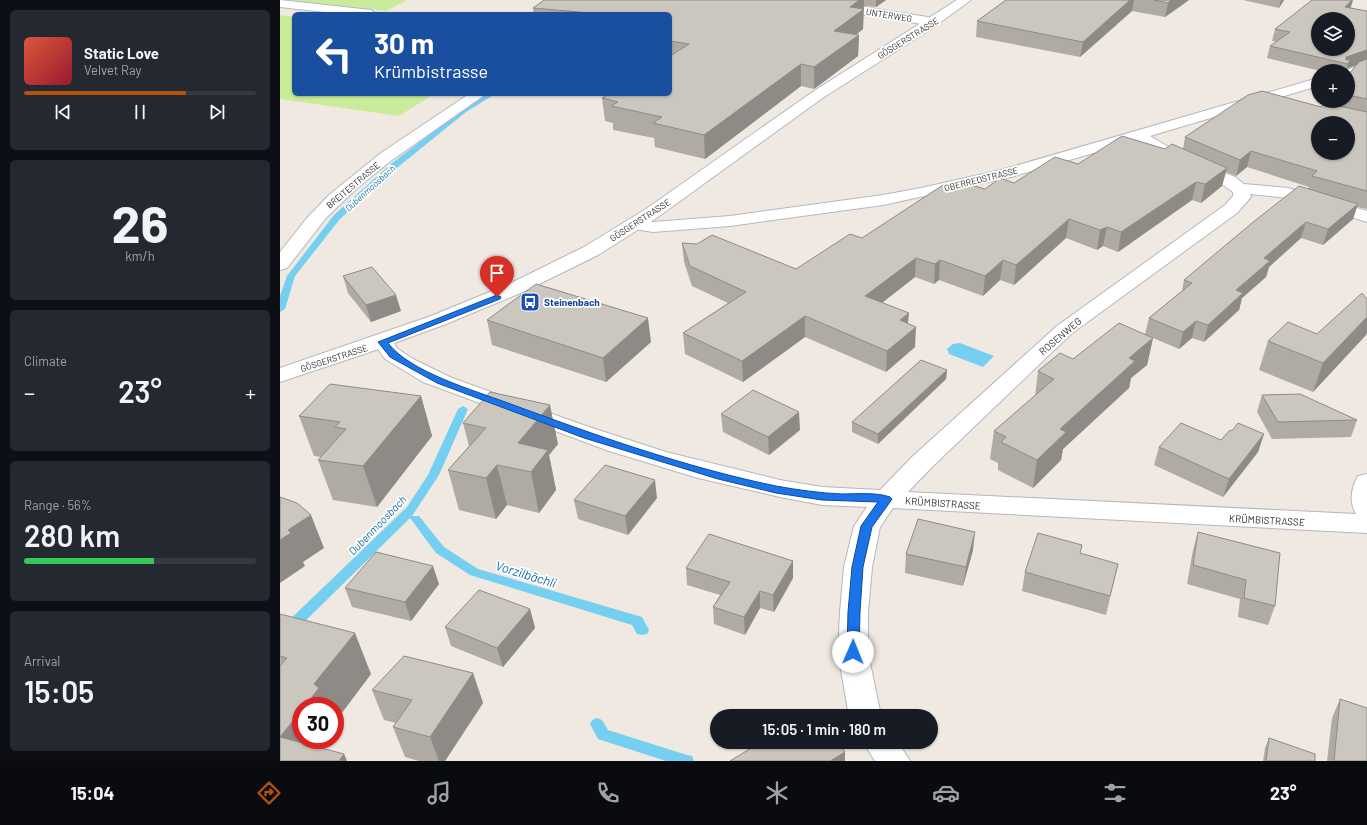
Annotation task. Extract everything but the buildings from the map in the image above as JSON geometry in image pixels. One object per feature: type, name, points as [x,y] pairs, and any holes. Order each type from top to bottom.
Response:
[{"type":"street","name":"UNTERWEG","points":[[797,0],[934,22]]},
{"type":"street","name":"GÖSGERSTRASSE","points":[[280,375],[383,342],[497,297],[594,249],[634,224],[821,93],[934,22],[965,0]]},
{"type":"street","points":[[280,3],[354,12]]},
{"type":"street","points":[[1355,71],[1367,67]]},
{"type":"street","name":"OBERREDSTRASSE","points":[[634,224],[653,227],[691,225],[883,200],[1005,174],[1136,136],[1260,97],[1311,84]]},
{"type":"street","name":"BREITESTRASSE","points":[[280,264],[324,210],[350,185],[387,157],[476,96]]},
{"type":"street","points":[[1260,97],[1291,104]]},
{"type":"street","points":[[1136,136],[1176,158],[1229,181],[1240,189],[1260,188],[1278,191],[1367,217]]},
{"type":"street","name":"ROSENWEG","points":[[886,499],[922,462],[1064,330],[1231,209],[1242,197],[1243,193],[1240,189]]},
{"type":"street","name":"KRÜMBISTRASSE","points":[[383,342],[393,356],[440,381],[587,436],[721,476],[776,489],[822,496],[977,506],[1367,524]]},
{"type":"street","points":[[1367,482],[1363,501],[1367,511]]},
{"type":"street","points":[[865,709],[853,652],[854,612],[858,567],[866,526],[886,499]]},
{"type":"street","points":[[885,749],[894,761]]},
{"type":"green space","points":[[290,0],[407,0],[386,11]]},
{"type":"green space","points":[[280,15],[292,17],[292,96],[431,96],[399,116],[280,99]]},
{"type":"water","points":[[960,343],[994,356],[983,367],[949,354],[947,349],[953,344]]},
{"type":"waterway","name":"Dubenmoosbach","points":[[280,309],[291,276],[337,217],[395,165],[464,111],[489,96]]},
{"type":"waterway","name":"Dubenmoosbach","points":[[280,637],[411,510],[433,475],[463,409]]},
{"type":"waterway","name":"Vorzilbächli","points":[[415,519],[440,550],[474,572],[637,621],[642,630]]},
{"type":"waterway","name":"Vorzilbächli","points":[[597,724],[603,735],[687,761]]},
{"type":"place","name":"Steinenbach","points":[[530,302]]},
{"type":"route","points":[[497,297],[383,342],[393,356],[440,381],[587,436],[631,450],[721,476],[776,489],[822,496],[886,499],[866,526],[858,567],[854,612],[853,652]]}]
